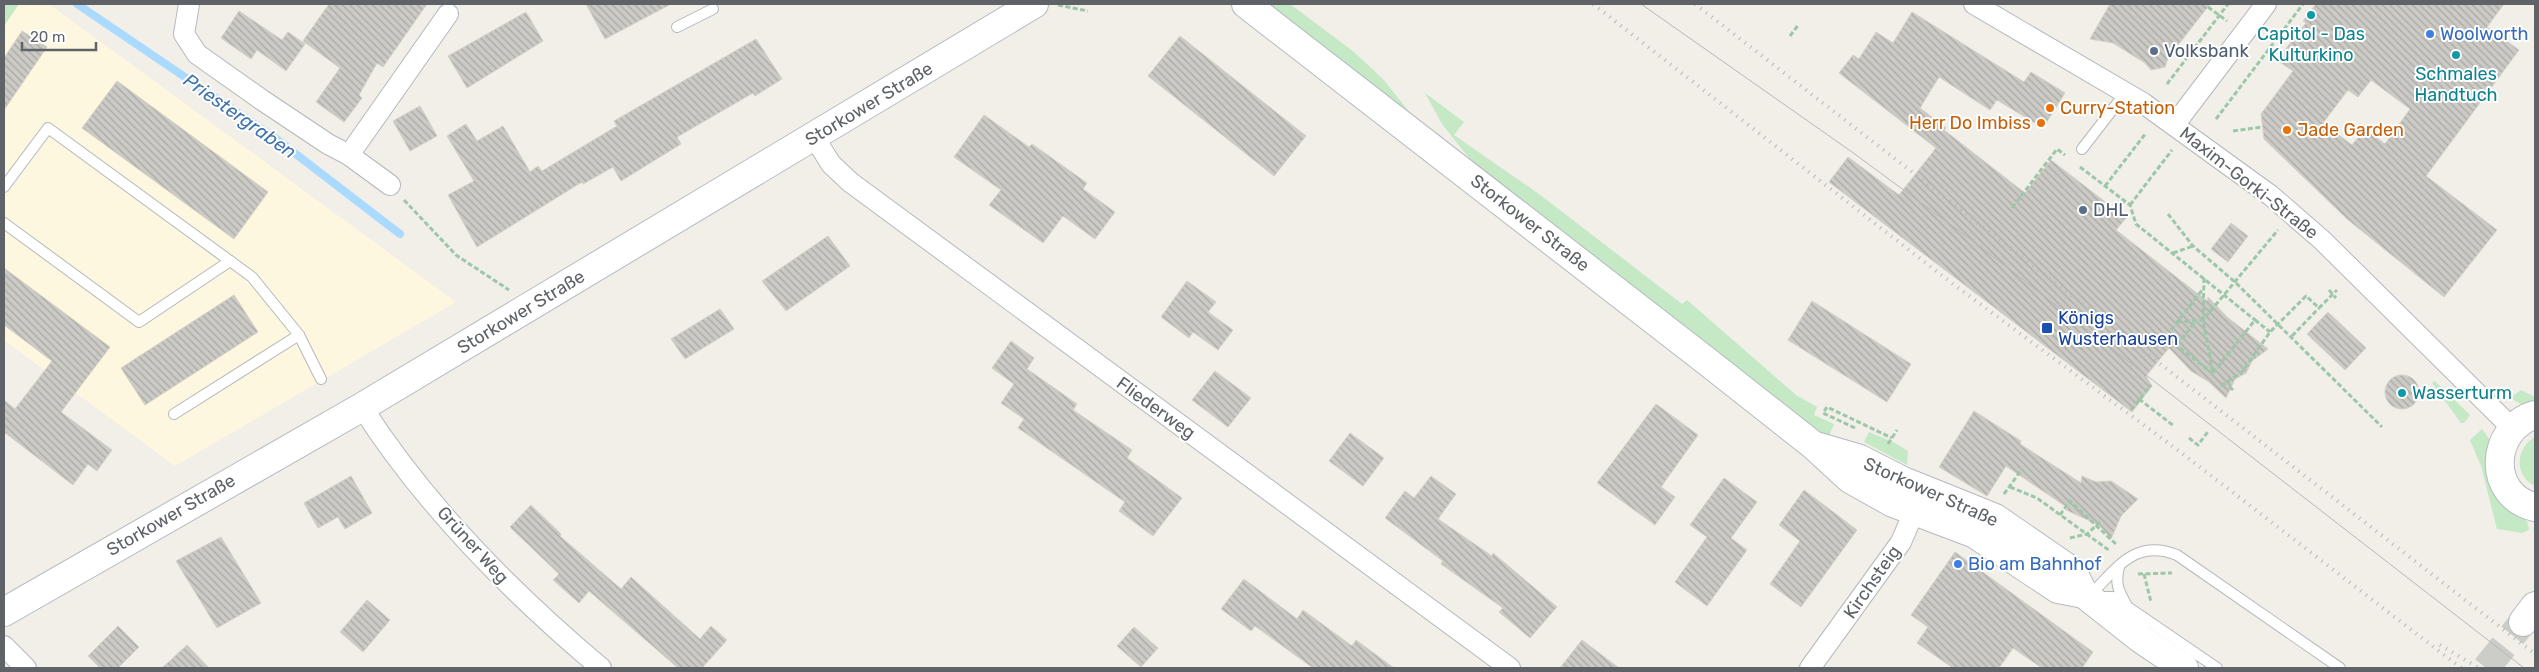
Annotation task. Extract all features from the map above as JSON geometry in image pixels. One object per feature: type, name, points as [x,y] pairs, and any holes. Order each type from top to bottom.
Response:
[{"type":"main road","name":"Storkower Straße","points":[[4,612],[362,407],[814,137],[1046,4]]},
{"type":"main road","name":"Storkower Straße","points":[[1246,4],[1813,445],[1850,479],[1919,501],[1976,534],[2058,589],[2086,595],[2141,639],[2184,668]]},
{"type":"main road","points":[[2535,415],[2522,420],[2512,428],[2500,448],[2500,472],[2510,492],[2519,500],[2535,507]]},
{"type":"street","points":[[189,4],[184,34],[197,54],[328,144],[349,154],[390,185]]},
{"type":"street","name":"Maxim-Gorki-Straße","points":[[1974,4],[2126,92],[2175,124],[2298,218],[2512,428]]},
{"type":"street","points":[[2175,124],[2266,4]]},
{"type":"street","points":[[349,154],[448,14]]},
{"type":"street","name":"Fliederweg","points":[[814,137],[830,164],[850,182],[1510,668]]},
{"type":"street","name":"Grüner Weg","points":[[362,407],[385,442],[456,529],[499,575],[557,631],[601,668]]},
{"type":"street","name":"Kirchsteig","points":[[1810,668],[1901,542],[1919,501]]},
{"type":"street","points":[[4,646],[26,668]]},
{"type":"lane","points":[[678,27],[713,9]]},
{"type":"lane","points":[[2082,149],[2126,92]]},
{"type":"lane","points":[[4,188],[48,128],[252,277],[299,335],[321,379]]},
{"type":"lane","points":[[4,222],[139,322],[230,261]]},
{"type":"lane","points":[[174,414],[299,335]]},
{"type":"lane","points":[[2086,595],[2129,557],[2146,550],[2162,549],[2177,555],[2340,668]]},
{"type":"lane","points":[[2120,566],[2116,580],[2118,591],[2128,606]]},
{"type":"lane","points":[[2086,595],[2113,597],[2217,668]]},
{"type":"path","points":[[1046,4],[1088,11]]},
{"type":"path","points":[[2167,84],[2228,4]]},
{"type":"path","points":[[2216,119],[2303,4]]},
{"type":"path","points":[[1790,36],[1799,24]]},
{"type":"path","points":[[2233,131],[2262,127]]},
{"type":"path","points":[[2150,128],[2105,186],[2130,205],[2136,224],[2270,332]]},
{"type":"path","points":[[2130,205],[2175,147]]},
{"type":"path","points":[[2012,208],[2057,149]]},
{"type":"path","points":[[390,185],[456,255],[533,306]]},
{"type":"path","points":[[2116,211],[2124,201]]},
{"type":"path","points":[[2168,214],[2193,246],[2235,282],[2292,336],[2382,427]]},
{"type":"path","points":[[2177,322],[2203,320],[2279,229]]},
{"type":"path","points":[[2173,253],[2193,246]]},
{"type":"path","points":[[2204,278],[2203,320],[2213,374]]},
{"type":"path","points":[[2171,330],[2203,288]]},
{"type":"path","points":[[2328,290],[2334,296]]},
{"type":"path","points":[[2292,336],[2319,308],[2334,296],[2337,290]]},
{"type":"path","points":[[2221,386],[2242,372],[2270,332],[2306,296],[2319,308]]},
{"type":"path","points":[[2213,374],[2255,320]]},
{"type":"path","points":[[2196,321],[2179,347],[2213,374]]},
{"type":"path","points":[[2131,410],[2151,385]]},
{"type":"path","points":[[2229,387],[2235,391]]},
{"type":"path","points":[[2139,399],[2174,426]]},
{"type":"path","points":[[1892,438],[1896,430]]},
{"type":"path","points":[[2189,438],[2198,444],[2209,430]]},
{"type":"path","points":[[2022,469],[2010,487],[2037,498],[2112,552]]},
{"type":"path","points":[[2060,515],[2070,501],[2098,525],[2118,546]]},
{"type":"path","points":[[2061,541],[2087,534],[2101,521]]},
{"type":"shaded area","points":[[19,4],[49,4],[456,302],[175,466],[4,340],[4,26]]},
{"type":"green space","points":[[4,4],[19,4],[4,26]]},
{"type":"green space","points":[[1266,4],[1290,4],[1354,52],[1383,79],[1415,119]]},
{"type":"green space","points":[[1425,93],[1464,122],[1454,135],[1539,194],[1682,304],[1687,300],[1796,395],[1817,407],[1814,415],[1834,424],[1829,436],[1813,428],[1473,163],[1442,124]]},
{"type":"green space","points":[[2435,381],[2470,415],[2464,423],[2461,423],[2432,383]]},
{"type":"green space","points":[[2521,390],[2535,397],[2535,404],[2521,404],[2510,398]]},
{"type":"green space","points":[[2482,429],[2489,439],[2489,452],[2528,524],[2529,530],[2522,533],[2497,529],[2481,466],[2470,440]]},
{"type":"green space","points":[[1869,432],[1908,451],[1907,465],[1864,442]]},
{"type":"green space","points":[[2535,437],[2535,486],[2523,476],[2520,462],[2524,448]]},
{"type":"building","points":[[329,4],[427,4],[383,67],[377,63],[359,95],[362,98],[344,122],[316,102],[340,68],[303,41]]},
{"type":"building","points":[[586,4],[671,4],[605,39]]},
{"type":"building","points":[[2110,4],[2210,4],[2168,58],[2165,67],[2151,70],[2145,63],[2113,43],[2090,39]]},
{"type":"building","points":[[2316,4],[2504,4],[2487,27],[2519,50],[2426,176],[2497,230],[2444,297],[2347,219],[2264,139],[2261,114],[2293,71],[2277,60],[2306,23],[2303,21]],"holes":[[[2371,80],[2410,109],[2385,144],[2365,129],[2352,145],[2323,123],[2348,90],[2358,97]]]},
{"type":"building","points":[[239,11],[282,40],[288,32],[305,44],[286,71],[257,50],[251,59],[221,38]]},
{"type":"building","points":[[526,12],[543,41],[467,88],[448,56]]},
{"type":"building","points":[[1912,12],[2024,82],[2031,72],[2065,93],[2043,128],[1997,100],[1990,110],[1939,77],[1920,108],[1946,128],[1944,130],[2025,193],[2051,160],[2126,218],[2116,230],[2207,301],[2208,297],[2227,317],[2268,349],[2252,361],[2246,373],[2235,379],[2226,398],[2209,382],[2191,371],[2169,348],[2146,376],[2152,386],[2132,412],[1829,182],[1848,157],[1899,195],[1936,148],[1839,73],[1853,55],[1859,59],[1876,32],[1893,43]]},
{"type":"building","points":[[22,31],[47,47],[4,110],[4,58]]},
{"type":"building","points":[[1180,36],[1306,136],[1274,176],[1148,76]]},
{"type":"building","points":[[756,39],[782,79],[755,96],[753,93],[677,137],[681,144],[621,181],[613,167],[583,184],[582,182],[477,247],[448,195],[474,181],[447,136],[466,124],[477,141],[503,126],[530,172],[538,166],[542,171],[617,126],[614,121]]},
{"type":"building","points":[[117,81],[268,192],[234,239],[82,128]]},
{"type":"building","points":[[420,106],[437,136],[410,151],[393,121]]},
{"type":"building","points":[[984,115],[1029,147],[1032,144],[1087,183],[1083,189],[1115,212],[1095,239],[1063,216],[1043,243],[989,205],[1001,190],[954,157]]},
{"type":"building","points":[[2231,223],[2248,236],[2228,262],[2211,249]]},
{"type":"building","points":[[828,236],[850,266],[786,311],[762,281]]},
{"type":"building","points":[[4,268],[110,347],[61,412],[112,450],[97,471],[88,464],[73,485],[4,432],[4,400],[15,409],[52,361],[4,325]]},
{"type":"building","points":[[1187,281],[1216,302],[1208,312],[1233,330],[1218,350],[1193,332],[1189,338],[1161,317]]},
{"type":"building","points":[[234,295],[258,332],[145,405],[121,368]]},
{"type":"building","points":[[1812,301],[1911,364],[1887,402],[1788,340]]},
{"type":"building","points":[[720,309],[734,329],[685,359],[671,339]]},
{"type":"building","points":[[2328,312],[2366,348],[2345,370],[2307,334]]},
{"type":"building","points":[[1011,341],[1034,358],[1027,369],[1077,404],[1073,410],[1132,450],[1127,458],[1182,498],[1153,536],[1119,511],[1125,502],[1018,428],[1024,419],[1001,403],[1014,384],[992,368]]},
{"type":"building","points":[[1215,371],[1251,398],[1228,427],[1192,400]]},
{"type":"building","name":"Wasserturm","points":[[2402,375],[2414,380],[2419,392],[2414,404],[2402,409],[2390,404],[2385,392],[2390,380]]},
{"type":"building","points":[[1656,404],[1698,435],[1661,487],[1675,497],[1655,525],[1597,483]]},
{"type":"building","points":[[1974,411],[2021,441],[2020,444],[2081,483],[2082,476],[2096,482],[2111,481],[2138,499],[2121,516],[2111,539],[2099,525],[2066,510],[2068,508],[2006,466],[1987,496],[1939,467]]},
{"type":"building","points":[[1350,433],[1384,458],[1363,486],[1329,461]]},
{"type":"building","points":[[351,476],[372,513],[345,529],[338,517],[318,528],[304,503]]},
{"type":"building","points":[[1431,476],[1456,494],[1438,519],[1492,556],[1493,553],[1557,607],[1530,638],[1499,612],[1503,608],[1441,564],[1443,561],[1385,518],[1405,491],[1414,498]]},
{"type":"building","points":[[1724,478],[1757,502],[1731,538],[1747,550],[1707,606],[1675,582],[1707,537],[1690,525]]},
{"type":"building","points":[[1804,490],[1857,530],[1801,607],[1770,584],[1800,541],[1779,525]]},
{"type":"building","points":[[531,505],[561,534],[560,536],[621,589],[631,577],[700,639],[711,626],[727,640],[702,668],[678,668],[589,591],[579,603],[553,580],[559,574],[510,527]]},
{"type":"building","points":[[221,537],[261,603],[217,628],[176,561]]},
{"type":"building","points":[[1955,552],[2093,652],[2082,668],[2042,668],[2013,648],[1999,668],[1953,668],[1917,643],[1928,627],[1911,615]]},
{"type":"building","points":[[1244,579],[1297,619],[1303,610],[1352,646],[1356,640],[1394,668],[1313,668],[1255,626],[1251,631],[1221,609]]},
{"type":"building","points":[[367,600],[390,620],[363,652],[340,632]]},
{"type":"building","points":[[118,626],[139,647],[118,668],[100,668],[88,656]]},
{"type":"building","points":[[1134,627],[1158,648],[1141,667],[1117,646]]},
{"type":"building","points":[[1582,640],[1619,668],[1560,668]]},
{"type":"building","points":[[187,645],[209,668],[162,668]]},
{"type":"waterway","name":"Priestergraben","points":[[77,4],[275,138],[400,234]]},
{"type":"tunnel","points":[[2486,668],[2523,622]]},
{"type":"tram line","points":[[1641,4],[1852,152],[1977,244],[2524,668]]},
{"type":"railway","points":[[1593,4],[1949,281],[2179,451],[2461,668]]},
{"type":"railway","points":[[1695,4],[2535,654]]},
{"type":"railway","points":[[2440,645],[2479,668]]},
{"type":"place","name":"Capitol - Das Kulturkino","points":[[2311,15]]},
{"type":"place","name":"Woolworth","points":[[2430,34]]},
{"type":"place","name":"Volksbank","points":[[2154,51]]},
{"type":"place","name":"Schmales Handtuch","points":[[2456,55]]},
{"type":"place","name":"Curry-Station","points":[[2050,108]]},
{"type":"place","name":"Herr Do Imbiss","points":[[2041,123]]},
{"type":"place","name":"Jade Garden","points":[[2287,130]]},
{"type":"place","name":"DHL","points":[[2083,210]]},
{"type":"place","name":"Königs Wusterhausen","points":[[2047,328]]},
{"type":"place","name":"Wasserturm","points":[[2402,393]]},
{"type":"place","name":"Bio am Bahnhof","points":[[1958,564]]}]
